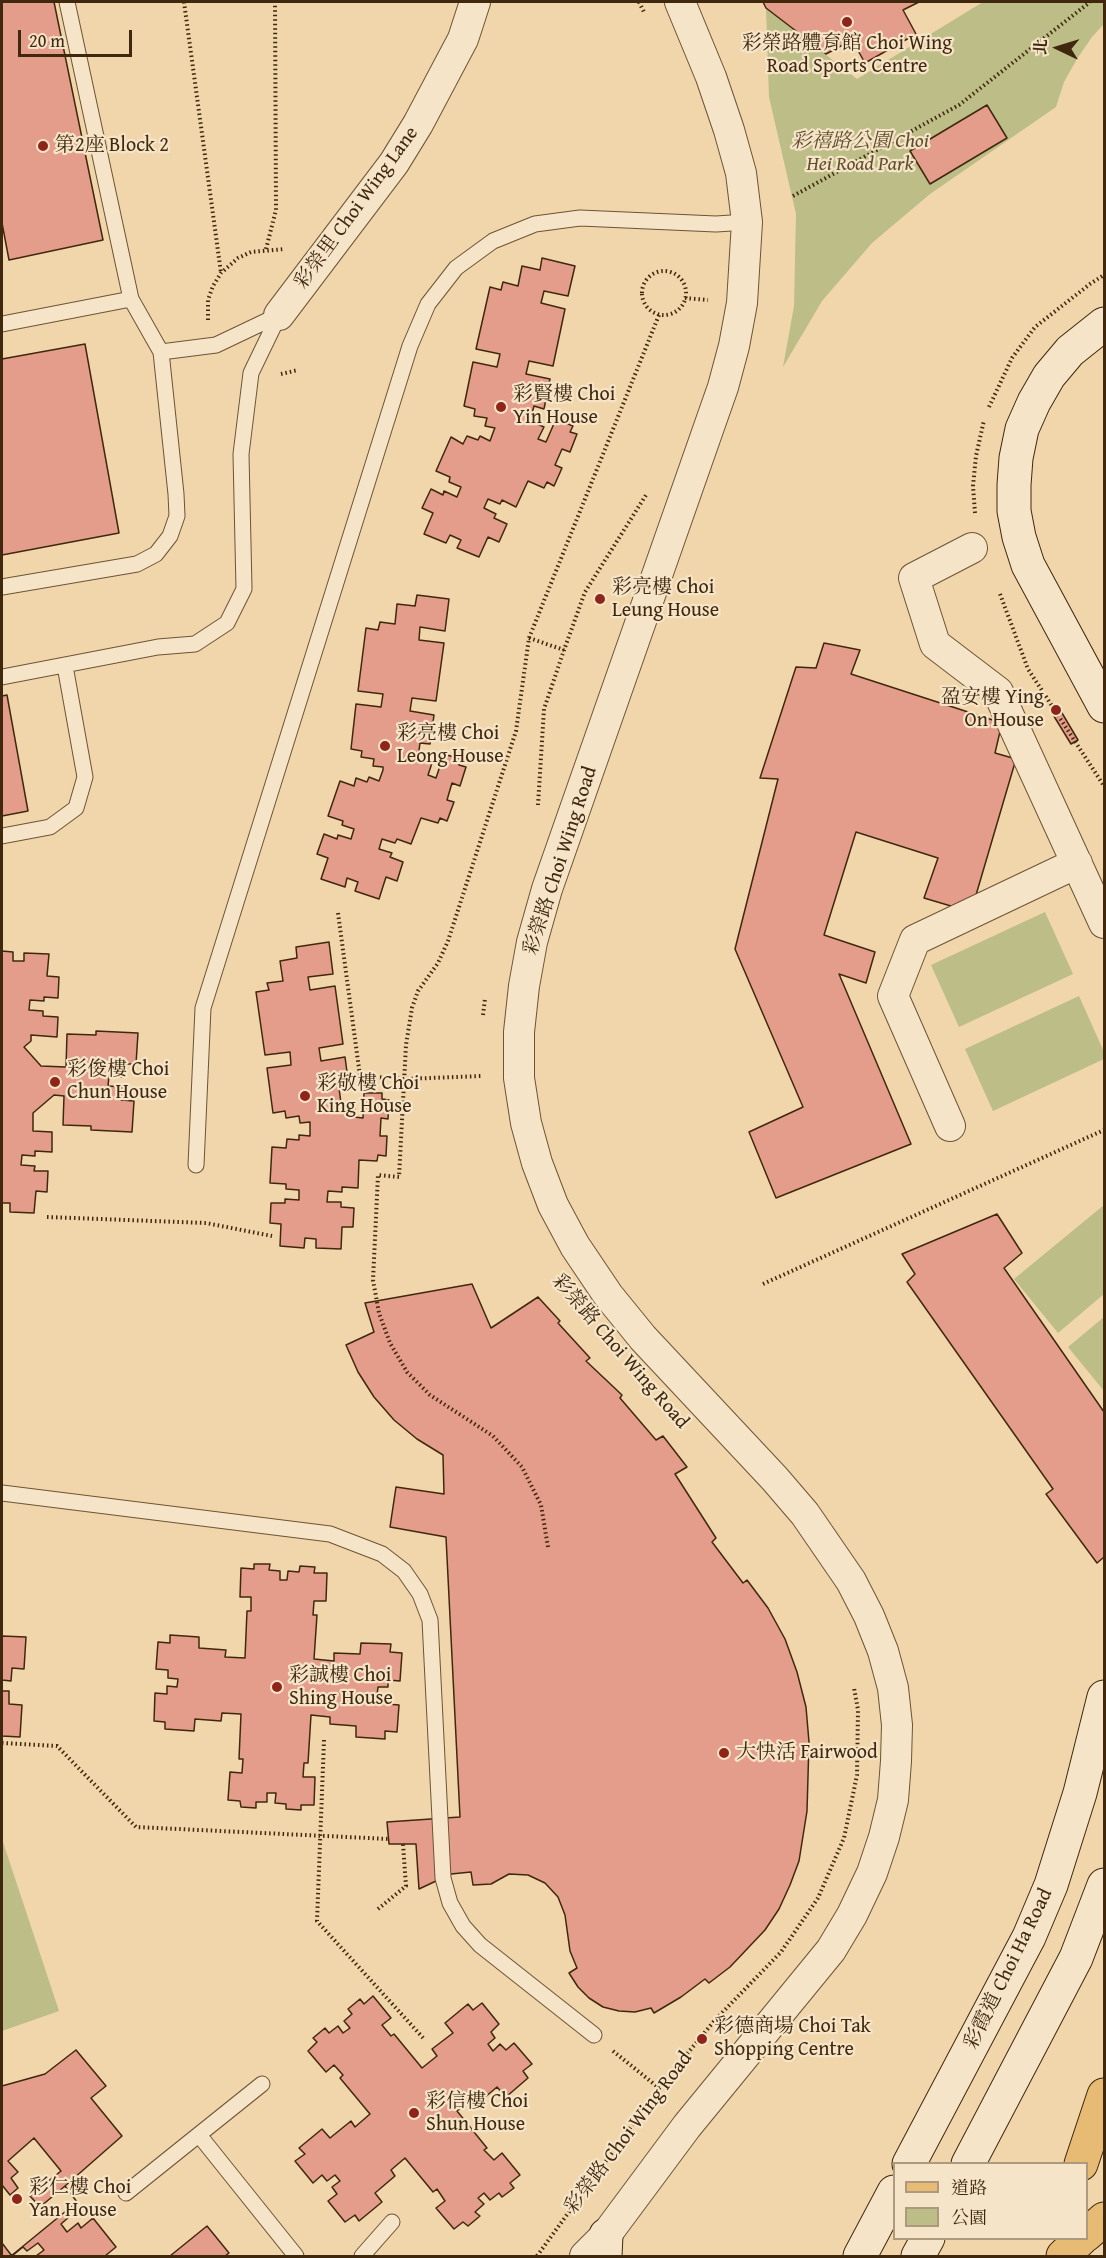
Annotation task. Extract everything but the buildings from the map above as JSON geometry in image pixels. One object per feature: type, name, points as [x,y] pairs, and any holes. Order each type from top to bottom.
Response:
[{"type":"main road","points":[[1081,2162],[1104,2095]]},
{"type":"main road","points":[[1088,2233],[1104,2219]]},
{"type":"main road","points":[[1062,2256],[1063,2240]]},
{"type":"main road","points":[[1062,2256],[1080,2240]]},
{"type":"street","name":"彩榮里 Choi Wing Lane","points":[[279,315],[394,163],[418,124],[463,39],[475,2]]},
{"type":"street","name":"彩榮路 Choi Wing Road","points":[[599,2249],[687,2126],[831,1950],[842,1932],[872,1873],[884,1837],[893,1800],[897,1761],[897,1725],[893,1688],[883,1651],[869,1616],[851,1581],[805,1514],[776,1479],[643,1338],[608,1295],[575,1246],[553,1205],[537,1163],[526,1123],[519,1078],[519,1032],[524,986],[532,942],[547,889],[723,387],[742,303],[747,222],[741,173],[711,77],[680,2]]},
{"type":"street","points":[[1104,324],[1070,351],[1050,376],[1034,402],[1023,429],[1016,458],[1014,485],[1014,511],[1028,565],[1104,706]]},
{"type":"street","points":[[972,548],[914,578],[935,644],[998,692],[1104,923]]},
{"type":"street","points":[[950,1126],[893,996],[915,940],[1077,863]]},
{"type":"street","name":"彩霞道 Choi Ha Road","points":[[910,2162],[1029,1937],[1051,1885],[1066,1842],[1104,1697]]},
{"type":"street","points":[[969,2162],[1076,1958],[1104,1885]]},
{"type":"street","points":[[860,2256],[893,2194]]},
{"type":"street","points":[[918,2256],[927,2240]]},
{"type":"lane","points":[[2,587],[137,564],[156,554],[170,536],[177,516],[169,416],[160,352],[131,299],[63,5]]},
{"type":"lane","points":[[196,1165],[203,1008],[410,346],[428,304],[456,268],[474,254],[493,241],[535,224],[580,218],[716,224],[747,222]]},
{"type":"lane","points":[[2,324],[131,299]]},
{"type":"lane","points":[[160,352],[216,345],[279,315]]},
{"type":"lane","points":[[2,677],[158,647],[195,644],[227,622],[244,589],[241,454],[251,373],[279,315]]},
{"type":"lane","points":[[2,836],[50,827],[76,808],[85,777],[65,666]]},
{"type":"lane","points":[[2,1492],[330,1534],[382,1554],[404,1571],[420,1594],[430,1620],[443,1878],[450,1903],[463,1926],[480,1945],[594,2035]]},
{"type":"lane","points":[[126,2193],[262,2084]]},
{"type":"lane","points":[[199,2135],[296,2256]]},
{"type":"lane","points":[[362,2256],[392,2222]]},
{"type":"path","points":[[184,2],[221,273]]},
{"type":"path","points":[[266,249],[276,210],[275,2]]},
{"type":"path","points":[[639,2],[649,22]]},
{"type":"path","points":[[793,196],[959,105],[1090,2]]},
{"type":"path","points":[[668,272],[678,277],[684,286],[685,298],[680,308],[670,315],[659,315],[649,310],[643,300],[642,289],[647,279],[657,273],[668,272]]},
{"type":"path","points":[[685,298],[711,300]]},
{"type":"path","points":[[548,1547],[541,1505],[522,1467],[493,1436],[430,1395],[407,1372],[390,1343],[379,1313],[373,1280],[378,1175],[399,1177],[406,1045],[412,1008],[418,991],[438,963],[448,941],[516,731],[529,638],[659,315]]},
{"type":"path","name":"彩榮路 Choi Wing Road","points":[[537,813],[544,709],[564,650],[585,592],[649,490]]},
{"type":"path","points":[[999,591],[1028,669],[1104,786]]},
{"type":"path","points":[[529,638],[564,650]]},
{"type":"path","points":[[338,913],[360,1076],[405,1079],[482,1076]]},
{"type":"path","points":[[483,1019],[485,996]]},
{"type":"path","points":[[481,1064],[484,1087]]},
{"type":"path","points":[[763,1284],[1104,1130]]},
{"type":"path","points":[[47,1217],[206,1223],[272,1236]]},
{"type":"path","name":"彩榮路 Choi Wing Road","points":[[537,2256],[659,2088],[715,2020],[781,1952],[818,1898],[844,1838],[857,1775],[858,1710],[854,1687]]},
{"type":"path","points":[[324,1740],[316,1921],[425,2040]]},
{"type":"path","points":[[2,1743],[57,1746],[136,1827],[389,1839]]},
{"type":"path","points":[[378,1909],[406,1886],[403,1844]]},
{"type":"path","points":[[634,2068],[659,2088]]},
{"type":"green space","name":"彩禧路公園 Choi Hei Road Park","points":[[983,2],[1104,2],[1104,24],[1077,59],[1064,82],[1056,107],[930,194],[872,243],[822,301],[783,367],[794,306],[796,214],[769,97],[766,8],[857,79]]},
{"type":"green space","points":[[1045,912],[1073,974],[959,1027],[931,965]]},
{"type":"green space","points":[[1079,996],[1104,1052],[1104,1059],[993,1111],[965,1049]]},
{"type":"green space","points":[[1104,1205],[1104,1294],[1058,1333],[1014,1279]]},
{"type":"green space","points":[[1104,1317],[1104,1391],[1068,1347]]},
{"type":"green space","points":[[2,1839],[59,2011],[2,2031]]},
{"type":"place","name":"彩榮路體育館 Choi Wing Road Sports Centre","points":[[847,22]]},
{"type":"place","name":"第2座 Block 2","points":[[43,146]]},
{"type":"place","name":"彩賢樓 Choi Yin House","points":[[501,407]]},
{"type":"place","name":"彩亮樓 Choi Leung House","points":[[600,599]]},
{"type":"place","name":"盈安樓 Ying On House","points":[[1056,710]]},
{"type":"place","name":"彩亮樓 Choi Leong House","points":[[385,746]]},
{"type":"place","name":"彩俊樓 Choi Chun House","points":[[55,1082]]},
{"type":"place","name":"彩敬樓 Choi King House","points":[[305,1096]]},
{"type":"place","name":"彩誠樓 Choi Shing House","points":[[277,1687]]},
{"type":"place","name":"大快活 Fairwood","points":[[724,1753]]},
{"type":"place","name":"彩德商場 Choi Tak Shopping Centre","points":[[702,2039]]},
{"type":"place","name":"彩信樓 Choi Shun House","points":[[414,2113]]},
{"type":"place","name":"彩仁樓 Choi Yan House","points":[[17,2199]]}]
